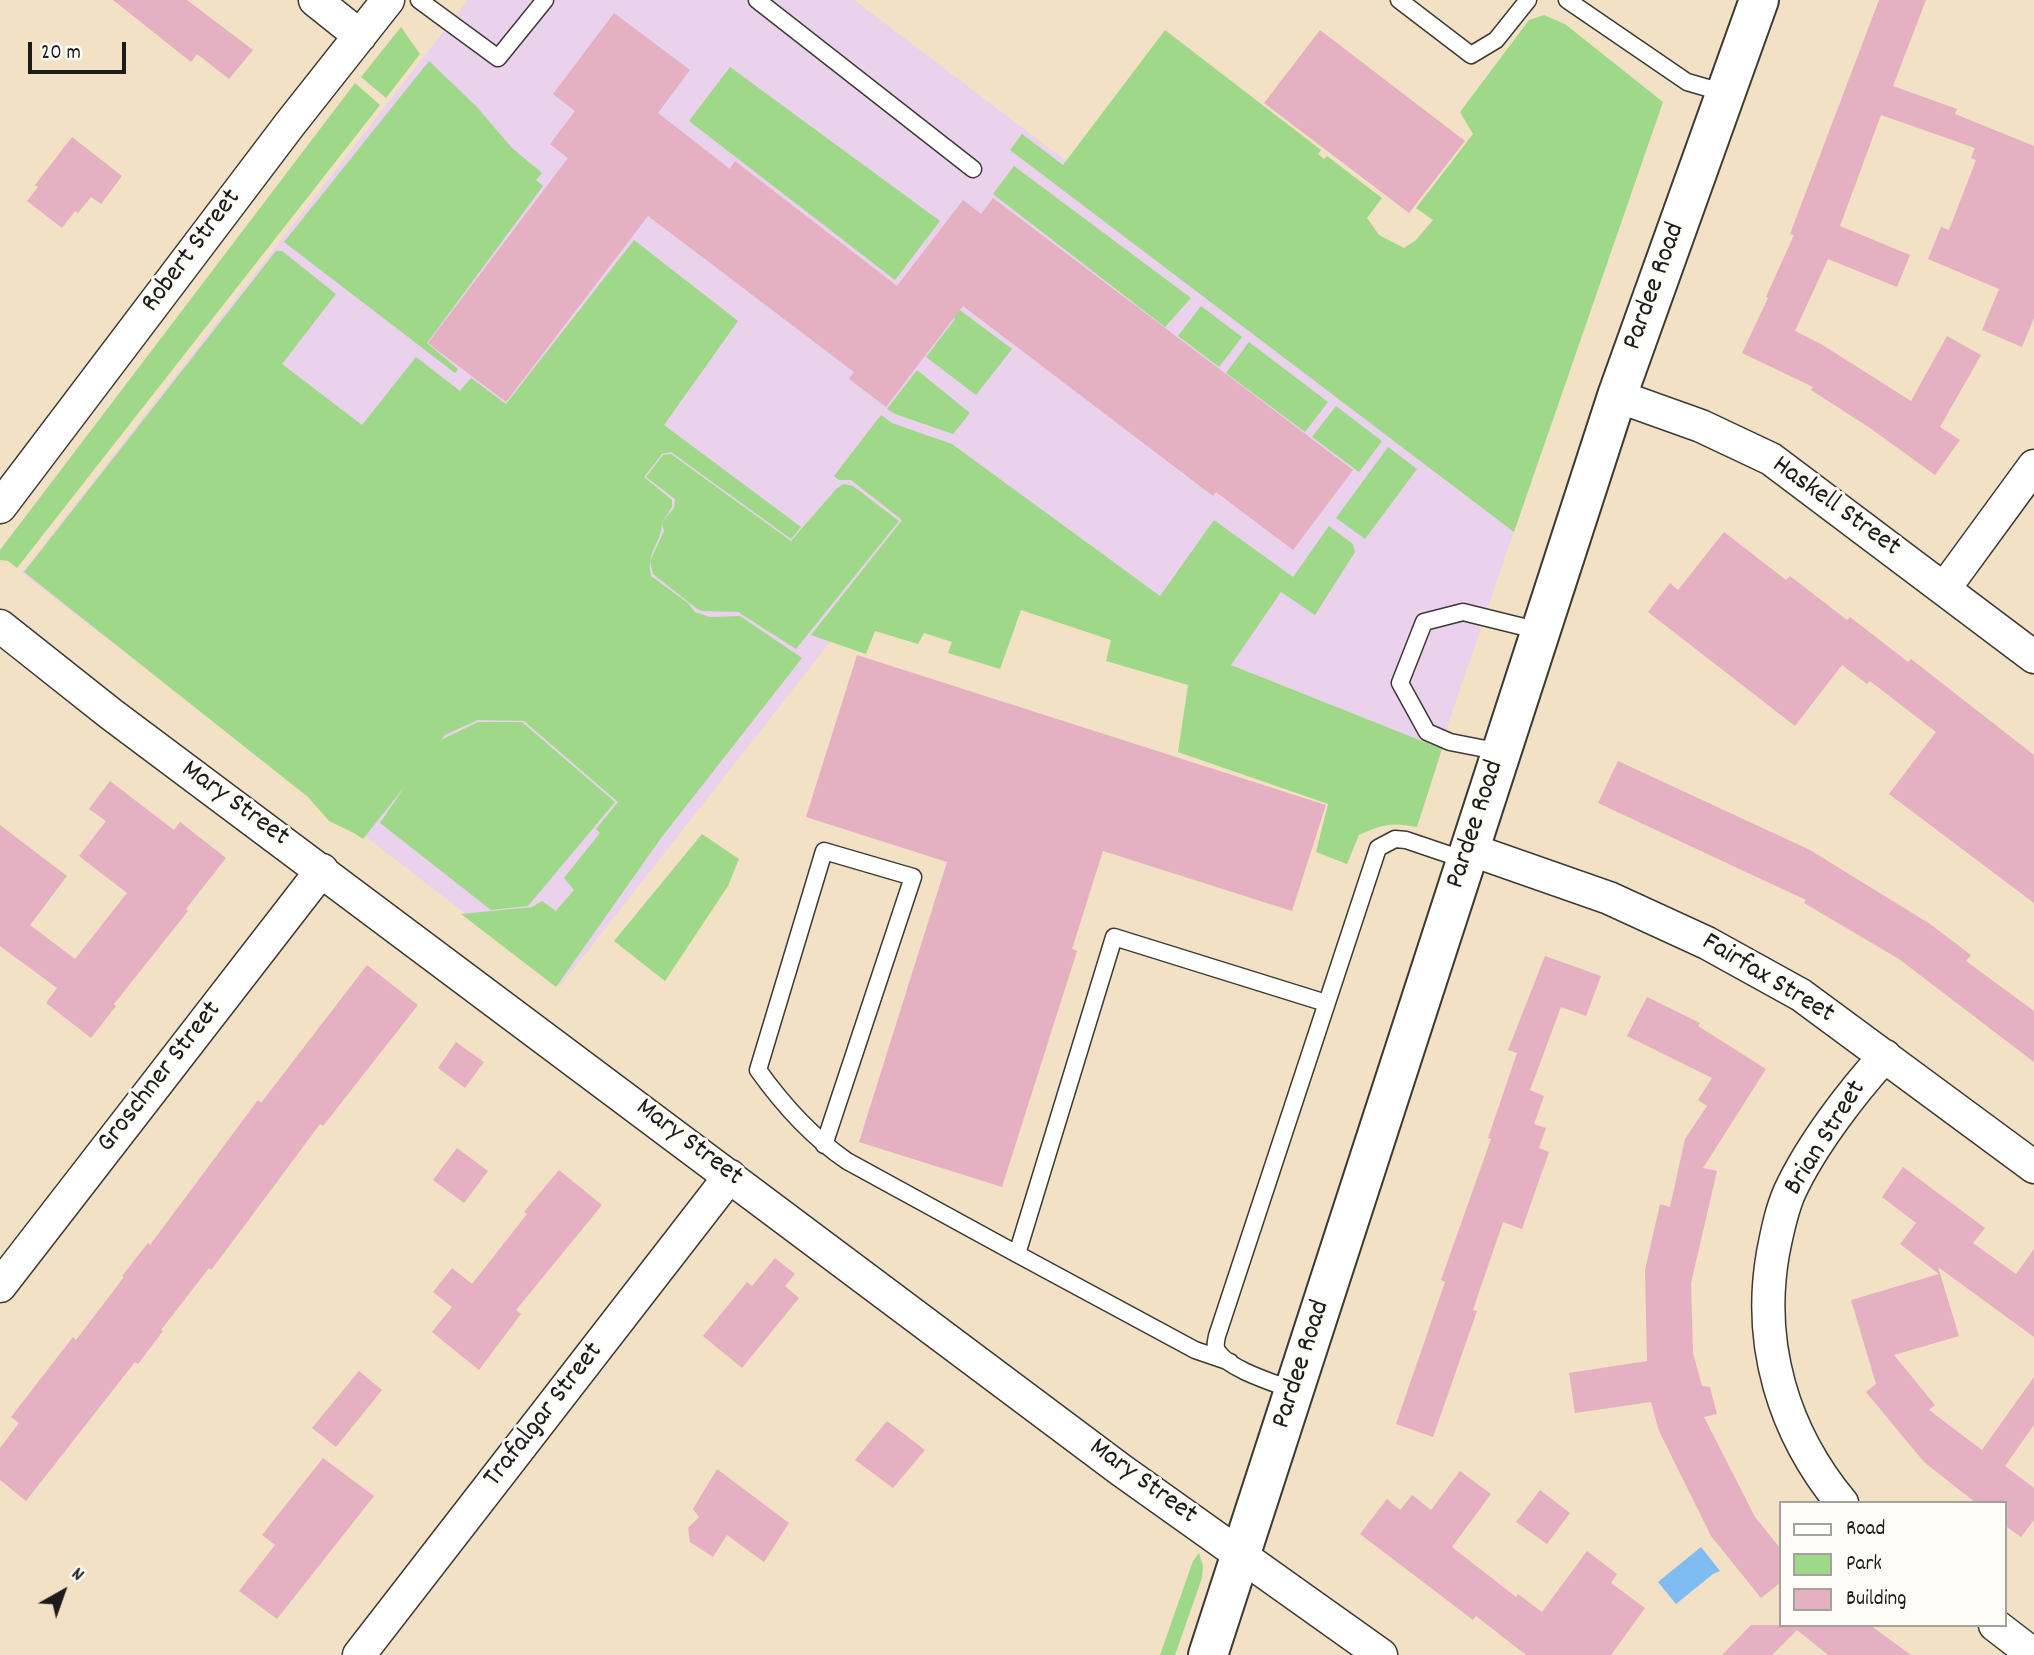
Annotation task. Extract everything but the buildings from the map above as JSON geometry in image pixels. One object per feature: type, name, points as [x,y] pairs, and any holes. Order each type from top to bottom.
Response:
[{"type":"main road","name":"Pardee Road","points":[[1208,1655],[1617,396],[1759,0]]},
{"type":"street","points":[[315,0],[360,36]]},
{"type":"street","name":"Robert Street","points":[[0,507],[289,124],[388,0]]},
{"type":"street","name":"Haskell Street","points":[[1617,396],[1701,426],[1770,459],[2034,657]]},
{"type":"street","points":[[1944,589],[2034,466]]},
{"type":"street","name":"Mary Street","points":[[0,626],[111,714],[1121,1470],[1381,1655]]},
{"type":"street","name":"Fairfax Street","points":[[1467,855],[1609,898],[1707,943],[1801,995],[2034,1167]]},
{"type":"street","name":"Groschner Street","points":[[0,1286],[322,870]]},
{"type":"street","name":"Brian Street","points":[[1840,1501],[1822,1479],[1806,1452],[1792,1424],[1778,1385],[1768,1332],[1769,1280],[1777,1228],[1790,1191],[1860,1083],[1885,1056]]},
{"type":"street","name":"Trafalgar Street","points":[[359,1655],[730,1176]]},
{"type":"street","points":[[1998,1627],[2034,1655]]},
{"type":"lane","points":[[419,0],[498,58],[545,0]]},
{"type":"lane","points":[[757,0],[973,169]]},
{"type":"lane","points":[[1399,0],[1471,55],[1496,40],[1528,0]]},
{"type":"lane","points":[[1567,0],[1687,82],[1725,93]]},
{"type":"lane","points":[[1501,752],[1450,742],[1427,732],[1400,683],[1424,622],[1463,612],[1541,631]]},
{"type":"lane","points":[[1230,1362],[1215,1346],[1217,1336],[1378,848],[1395,839],[1467,855]]},
{"type":"lane","points":[[824,1145],[914,877],[824,851],[758,1070],[775,1094],[824,1145],[848,1161],[1195,1350],[1230,1362],[1295,1391]]},
{"type":"lane","points":[[1017,1254],[1114,937],[1326,1003]]},
{"type":"shaded area","points":[[468,0],[854,0],[1522,507],[1415,821],[1095,586],[885,572],[560,986],[22,573]]},
{"type":"green space","points":[[1544,15],[1565,24],[1663,102],[1514,532],[1010,150],[1022,134],[1063,165],[1165,30],[1321,150],[1318,154],[1324,159],[1327,156],[1382,198],[1367,218],[1379,235],[1404,248],[1416,240],[1433,220],[1416,208],[1473,134],[1460,112],[1529,20]]},
{"type":"green space","points":[[401,27],[420,54],[386,98],[361,77]]},
{"type":"green space","points":[[429,61],[476,106],[512,148],[542,173],[536,180],[543,186],[427,343],[458,369],[455,373],[284,242]]},
{"type":"green space","points":[[730,67],[940,221],[895,280],[689,121]]},
{"type":"green space","points":[[355,83],[380,105],[17,568],[8,561],[0,560],[0,550]]},
{"type":"green space","points":[[1014,166],[1191,298],[1165,327],[993,194]]},
{"type":"green space","points":[[634,240],[738,321],[664,425],[801,527],[791,539],[671,452],[662,454],[644,477],[672,500],[672,507],[662,522],[674,508],[675,499],[646,477],[663,455],[671,454],[791,541],[837,488],[844,484],[853,486],[899,521],[796,649],[738,612],[702,611],[696,608],[653,574],[650,562],[651,576],[688,603],[695,612],[710,617],[740,616],[802,658],[661,838],[556,987],[461,914],[532,907],[542,901],[556,911],[574,890],[564,878],[600,833],[596,829],[618,802],[524,721],[478,720],[445,735],[441,740],[478,722],[522,722],[615,802],[528,906],[491,910],[380,823],[405,786],[363,839],[329,821],[308,797],[24,572],[276,251],[282,251],[336,294],[282,364],[362,425],[416,357],[460,391],[471,378],[506,404]],"holes":[[[662,524],[664,531],[650,560],[659,538]]]},
{"type":"green space","points":[[1201,306],[1242,337],[1219,367],[1178,336]]},
{"type":"green space","points":[[957,308],[1012,349],[976,395],[926,357],[955,319],[951,315]]},
{"type":"green space","points":[[1249,342],[1328,402],[1305,432],[1226,373]]},
{"type":"green space","points":[[917,370],[970,413],[953,434],[887,409]]},
{"type":"green space","points":[[1336,406],[1382,441],[1359,472],[1312,437]]},
{"type":"green space","points":[[881,415],[892,423],[952,444],[1160,596],[1214,520],[1293,577],[1329,526],[1353,544],[1355,552],[1315,615],[1281,592],[1231,665],[1442,749],[1417,827],[1387,825],[1359,835],[1347,864],[1316,852],[1328,804],[1178,752],[1188,685],[1106,661],[1111,640],[1021,610],[1000,669],[948,653],[952,642],[924,633],[918,644],[875,631],[866,654],[811,635],[902,520],[851,480],[839,480],[834,476]]},
{"type":"green space","points":[[1388,447],[1417,469],[1365,539],[1336,518]]},
{"type":"green space","points":[[702,834],[739,859],[728,886],[665,981],[614,941]]},
{"type":"green space","points":[[1199,1553],[1203,1566],[1202,1578],[1175,1655],[1160,1655],[1193,1561]]},
{"type":"water","points":[[1701,1547],[1720,1571],[1676,1604],[1658,1582]]}]
